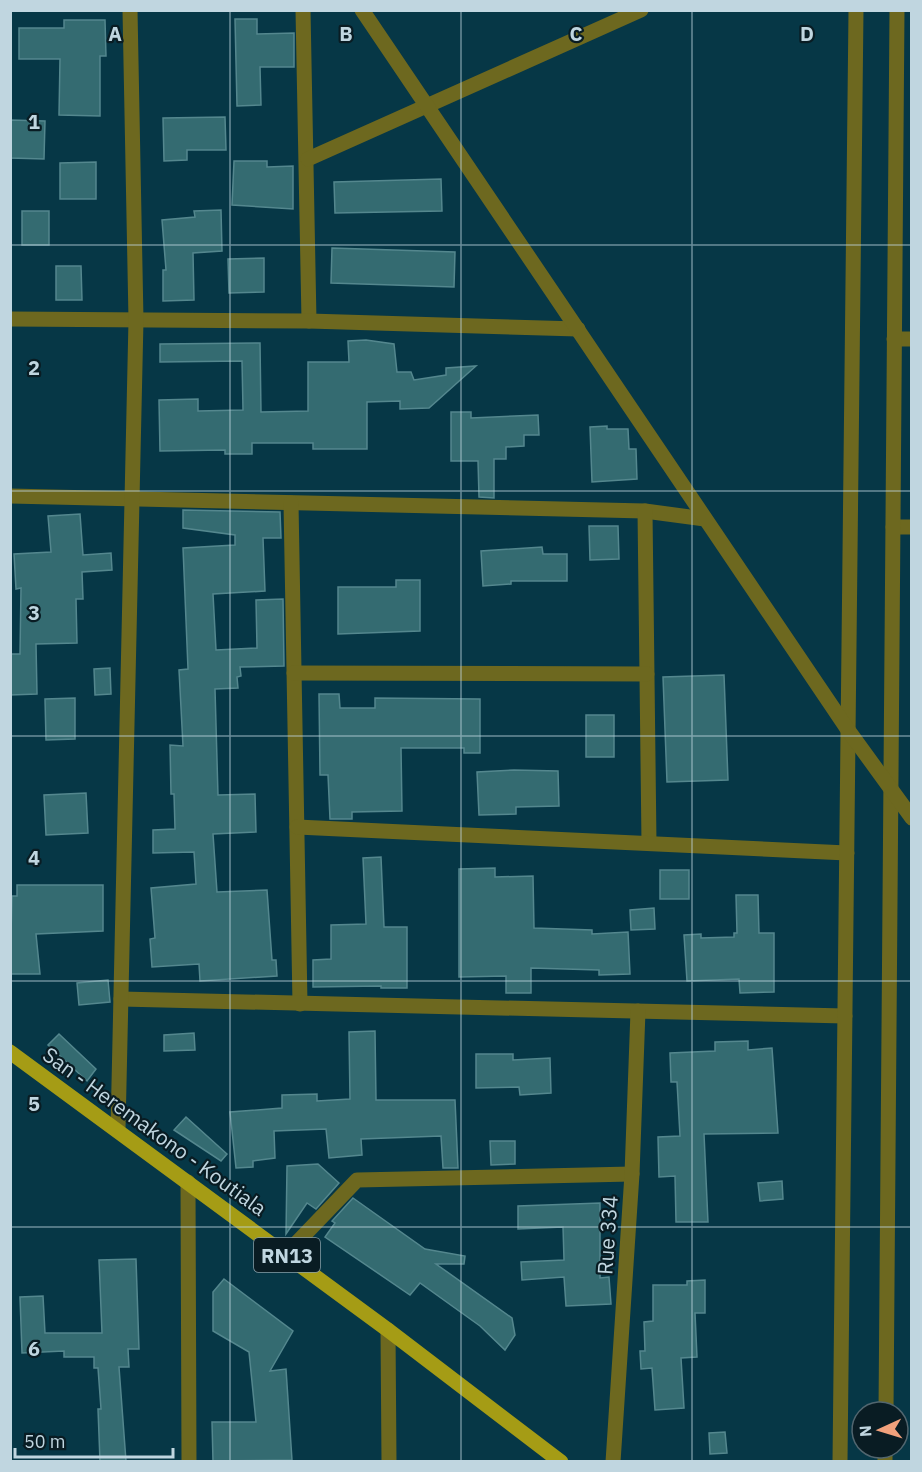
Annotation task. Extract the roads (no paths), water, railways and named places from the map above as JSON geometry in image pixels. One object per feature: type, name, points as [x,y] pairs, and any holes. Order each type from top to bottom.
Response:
[{"type":"main road","name":"San - Heremakono - Koutiala","points":[[10,1052],[286,1254],[561,1461]]},
{"type":"street","points":[[118,1130],[136,320],[130,10]]},
{"type":"street","points":[[303,10],[308,159],[309,321]]},
{"type":"street","points":[[362,10],[848,730],[912,818]]},
{"type":"street","points":[[308,159],[641,10]]},
{"type":"street","points":[[840,1461],[856,10]]},
{"type":"street","points":[[886,1400],[897,10]]},
{"type":"street","points":[[10,319],[309,321],[578,330]]},
{"type":"street","points":[[894,339],[912,339]]},
{"type":"street","points":[[10,496],[645,511],[705,519]]},
{"type":"street","points":[[291,502],[300,1004]]},
{"type":"street","points":[[645,511],[648,843]]},
{"type":"street","points":[[893,527],[912,527]]},
{"type":"street","points":[[294,673],[647,674]]},
{"type":"street","points":[[297,827],[847,853]]},
{"type":"street","points":[[121,999],[845,1016]]},
{"type":"street","name":"Rue 334","points":[[613,1461],[632,1174],[638,1011]]},
{"type":"street","points":[[286,1254],[357,1180],[632,1174]]},
{"type":"street","points":[[188,1182],[189,1461]]},
{"type":"street","points":[[388,1330],[389,1461]]}]
